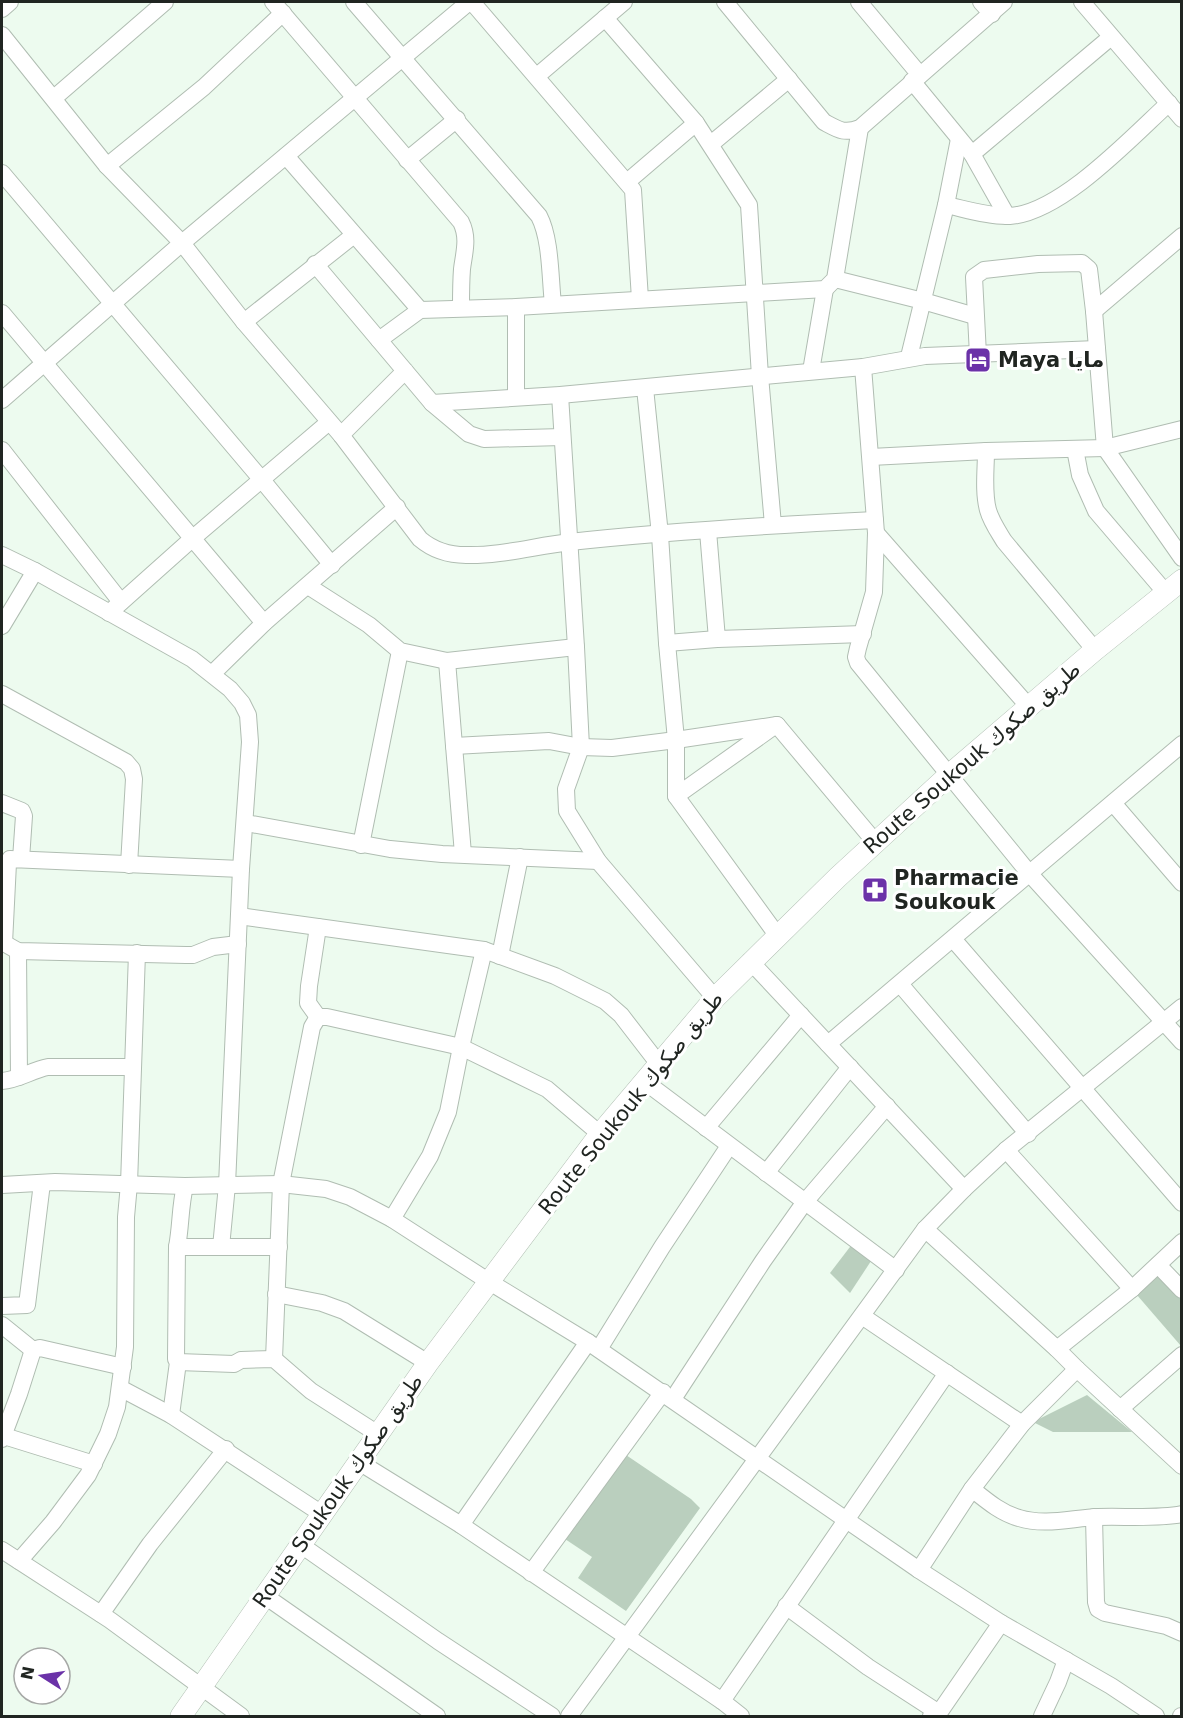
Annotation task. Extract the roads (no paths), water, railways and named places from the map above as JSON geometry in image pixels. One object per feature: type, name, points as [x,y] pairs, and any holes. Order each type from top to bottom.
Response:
[{"type":"street","points":[[2,9],[10,2]]},
{"type":"street","points":[[54,98],[165,2]]},
{"type":"street","points":[[354,2],[457,119],[544,225],[553,304]]},
{"type":"street","points":[[2,400],[182,243],[470,2],[537,76],[633,190],[640,299]]},
{"type":"street","points":[[537,76],[624,2]]},
{"type":"street","points":[[725,2],[824,122],[839,130],[849,132],[860,128],[992,6]]},
{"type":"street","points":[[859,2],[972,154],[1007,216]]},
{"type":"street","points":[[1082,2],[1182,119]]},
{"type":"street","points":[[108,166],[204,87],[278,7],[461,222],[464,228],[465,245],[461,308]]},
{"type":"street","points":[[605,18],[696,123],[749,205],[760,376],[773,525]]},
{"type":"street","points":[[2,35],[108,166],[182,243],[244,322],[341,435],[420,539],[428,546],[463,556],[568,542],[773,525],[875,527],[1029,707]]},
{"type":"street","points":[[972,154],[1111,37]]},
{"type":"street","points":[[711,144],[789,79]]},
{"type":"street","points":[[946,205],[1007,216],[1028,214],[1086,179],[1169,104]]},
{"type":"street","points":[[407,160],[457,119]]},
{"type":"street","points":[[627,182],[696,123]]},
{"type":"street","points":[[811,371],[860,128]]},
{"type":"street","points":[[909,357],[946,205],[959,139]]},
{"type":"street","points":[[286,156],[420,310]]},
{"type":"street","points":[[2,173],[332,565]]},
{"type":"street","points":[[244,322],[354,235]]},
{"type":"street","points":[[1094,311],[1182,236]]},
{"type":"street","points":[[315,264],[432,403],[469,434],[477,437],[562,437]]},
{"type":"street","points":[[978,355],[974,277],[977,274],[984,270],[1038,264],[1082,264],[1086,266],[1089,269],[1094,311],[1104,448],[1182,558]]},
{"type":"street","points":[[379,340],[420,310],[755,294],[830,284],[923,301],[975,316]]},
{"type":"street","points":[[516,307],[516,397]]},
{"type":"street","points":[[2,313],[264,623]]},
{"type":"street","points":[[432,403],[560,396],[863,367],[909,357],[1097,349]]},
{"type":"street","points":[[863,367],[875,527],[874,592],[856,657],[858,663],[1029,873],[1182,1042]]},
{"type":"street","points":[[341,435],[405,370]]},
{"type":"street","points":[[645,388],[660,535],[676,740],[676,796],[777,935]]},
{"type":"street","points":[[560,396],[581,747],[568,779],[567,811],[598,861],[715,998]]},
{"type":"street","points":[[115,608],[329,422]]},
{"type":"street","points":[[871,457],[1104,448],[1182,429]]},
{"type":"street","points":[[1076,449],[1080,475],[1096,512],[1174,587]]},
{"type":"street","points":[[2,450],[115,608]]},
{"type":"street","points":[[986,451],[986,499],[992,522],[1004,541],[1095,650]]},
{"type":"street","points":[[213,674],[264,623],[397,507]]},
{"type":"street","points":[[708,531],[717,639]]},
{"type":"street","points":[[2,555],[115,608],[213,674],[231,689],[248,715],[250,742],[246,823],[241,869],[227,1185],[221,1247]]},
{"type":"street","points":[[2,626],[35,571]]},
{"type":"street","points":[[308,586],[369,625],[400,651],[447,661],[576,647]]},
{"type":"street","name":"Route Soukouk طريق صكوك","points":[[181,1716],[358,1462],[488,1281],[600,1134],[715,998],[777,935],[949,776],[1095,650],[1174,587]]},
{"type":"street","points":[[667,644],[717,639],[863,634]]},
{"type":"street","points":[[361,845],[400,651]]},
{"type":"street","points":[[447,661],[463,854]]},
{"type":"street","points":[[2,694],[126,762],[132,769],[134,779],[129,865]]},
{"type":"street","points":[[454,746],[549,741],[581,747],[612,748],[777,725]]},
{"type":"street","points":[[676,796],[777,725]]},
{"type":"street","points":[[777,725],[876,843]]},
{"type":"street","points":[[828,1044],[1182,744]]},
{"type":"street","points":[[2,803],[22,812],[24,816],[21,859]]},
{"type":"street","points":[[1113,803],[1182,883]]},
{"type":"street","points":[[246,823],[390,849],[598,861]]},
{"type":"street","points":[[500,956],[520,857]]},
{"type":"street","points":[[19,1077],[8,945],[8,863],[10,859],[241,869]]},
{"type":"street","points":[[239,916],[484,950],[555,976],[605,1001],[621,1015],[658,1063]]},
{"type":"street","points":[[318,927],[308,1003],[318,1017]]},
{"type":"street","points":[[953,939],[1182,1203]]},
{"type":"street","points":[[8,945],[193,955],[213,946],[238,944]]},
{"type":"street","points":[[392,1219],[430,1156],[443,1126],[452,1098],[461,1047],[484,950]]},
{"type":"street","points":[[19,1561],[75,1494],[94,1464],[108,1434],[120,1388],[127,1266],[126,1217],[137,953]]},
{"type":"street","points":[[750,962],[964,1189]]},
{"type":"street","points":[[900,984],[1028,1134]]},
{"type":"street","points":[[569,1716],[925,1229],[1006,1150],[1182,1007]]},
{"type":"street","points":[[706,1128],[801,1014]]},
{"type":"street","points":[[318,1017],[327,1017],[461,1047],[547,1089],[600,1134]]},
{"type":"street","points":[[274,1359],[281,1184],[312,1027],[318,1017]]},
{"type":"street","points":[[2,1081],[48,1067],[133,1067]]},
{"type":"street","points":[[766,1173],[850,1067]]},
{"type":"street","points":[[644,1081],[896,1270]]},
{"type":"street","points":[[531,1573],[668,1395],[804,1203],[887,1106]]},
{"type":"street","points":[[461,1525],[594,1346],[729,1146]]},
{"type":"street","points":[[1006,1150],[1132,1289]]},
{"type":"street","points":[[2,1306],[27,1305],[42,1183]]},
{"type":"street","points":[[2,1185],[42,1183],[185,1186],[281,1184],[326,1189],[350,1197],[392,1219],[594,1346],[919,1570],[1001,1623],[1111,1686],[1156,1716]]},
{"type":"street","points":[[171,1414],[178,1362],[176,1359],[177,1247],[181,1201],[185,1186]]},
{"type":"street","points":[[925,1229],[1182,1466]]},
{"type":"street","points":[[1057,1349],[1132,1289],[1182,1242]]},
{"type":"street","points":[[177,1247],[279,1248]]},
{"type":"street","points":[[1158,1265],[1182,1290]]},
{"type":"street","points":[[276,1294],[322,1303],[344,1311],[428,1363]]},
{"type":"street","points":[[862,1316],[1022,1425]]},
{"type":"street","points":[[2,1325],[33,1350]]},
{"type":"street","points":[[33,1350],[40,1348],[123,1367]]},
{"type":"street","points":[[33,1350],[3,1437],[94,1464]]},
{"type":"street","points":[[1120,1409],[1182,1355]]},
{"type":"street","points":[[178,1362],[234,1364],[241,1360],[274,1359],[311,1391],[378,1434]]},
{"type":"street","points":[[919,1570],[972,1489],[1022,1425],[1077,1370]]},
{"type":"street","points":[[722,1701],[947,1373]]},
{"type":"street","points":[[120,1388],[171,1414],[322,1514]]},
{"type":"street","points":[[101,1614],[150,1544],[226,1449]]},
{"type":"street","points":[[358,1462],[461,1525],[741,1716]]},
{"type":"street","points":[[972,1489],[993,1506],[1019,1518],[1040,1521],[1182,1514]]},
{"type":"street","points":[[1094,1517],[1098,1609],[1105,1613],[1166,1626],[1182,1633]]},
{"type":"street","points":[[301,1545],[438,1641],[552,1716]]},
{"type":"street","points":[[2,1550],[101,1614],[242,1716]]},
{"type":"street","points":[[265,1596],[437,1716]]},
{"type":"street","points":[[786,1606],[935,1715],[1001,1623]]},
{"type":"street","points":[[1042,1716],[1066,1660]]},
{"type":"place","name":"Maya مايا","points":[[978,360]]},
{"type":"place","name":"Pharmacie Soukouk","points":[[875,890]]}]
